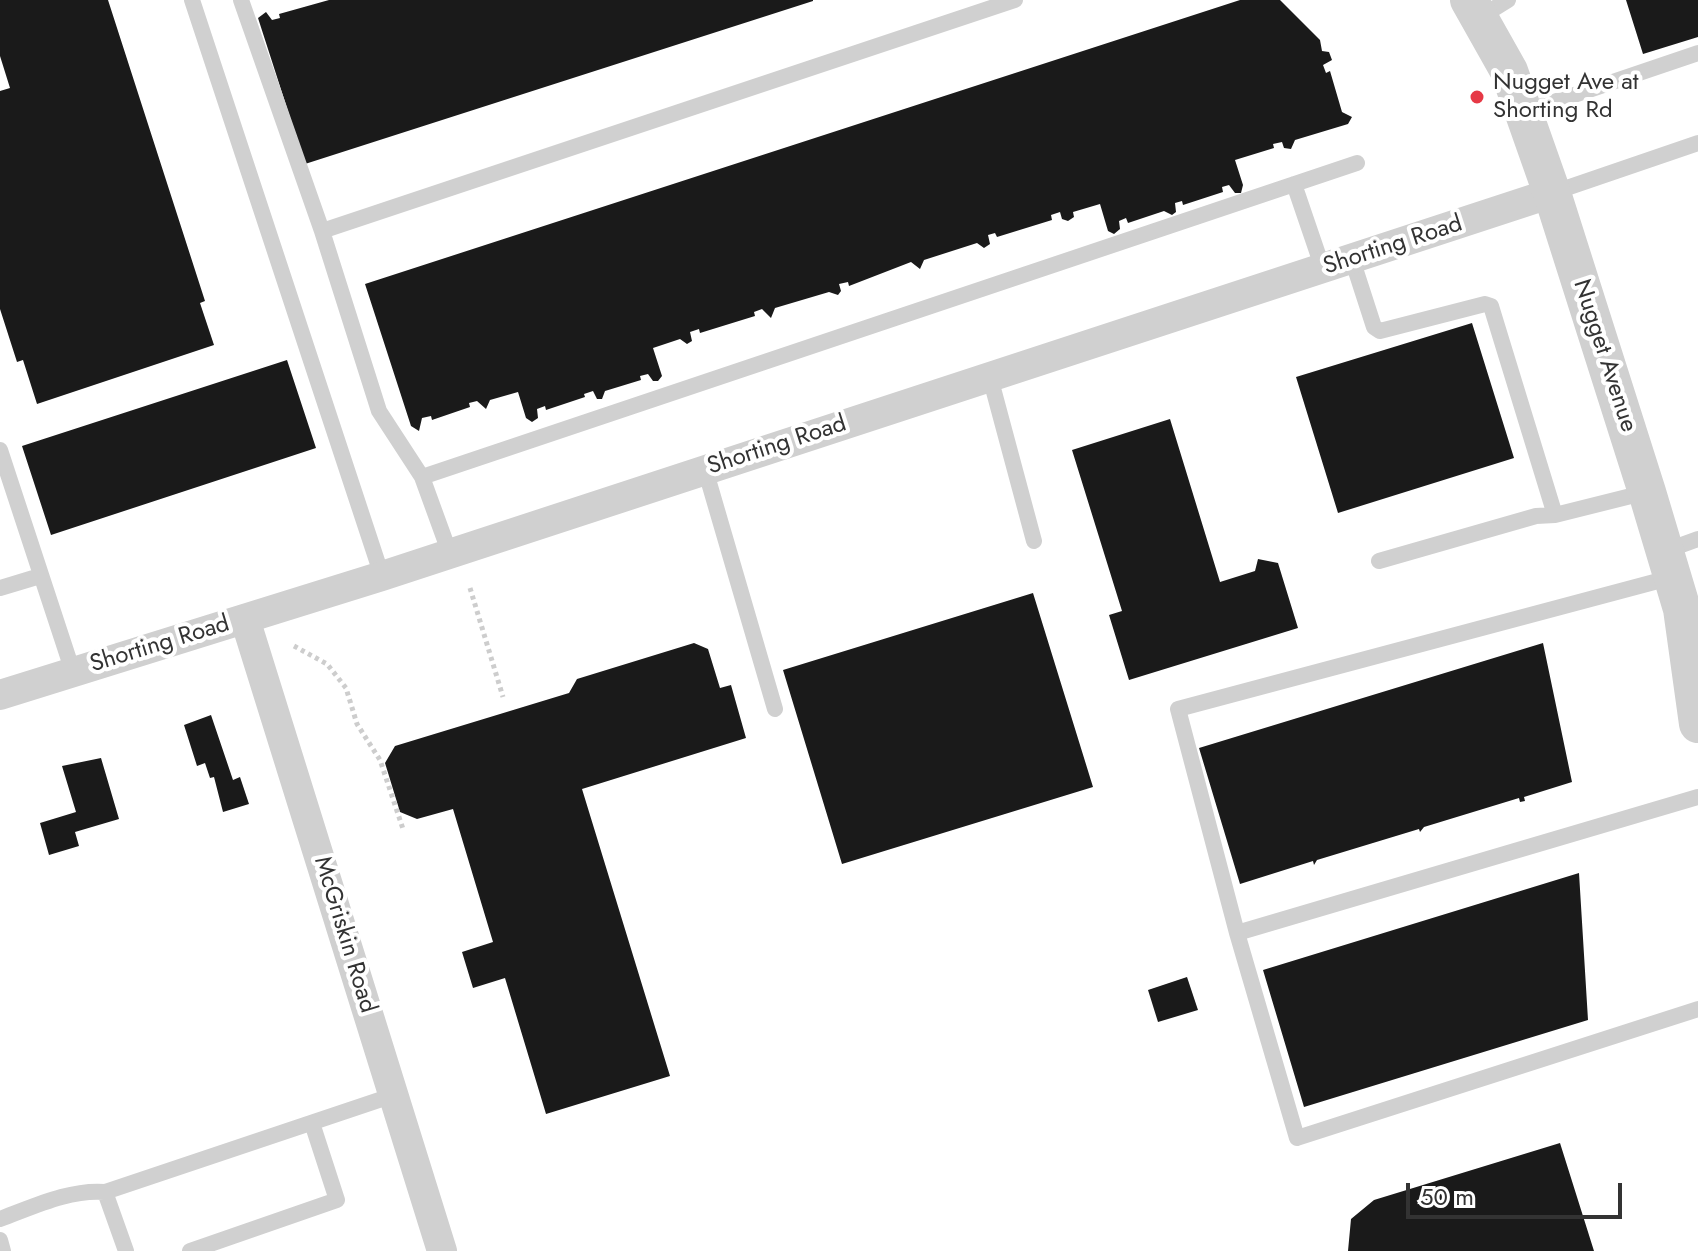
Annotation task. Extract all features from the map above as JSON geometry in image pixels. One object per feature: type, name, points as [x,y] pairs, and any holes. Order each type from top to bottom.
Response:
[{"type":"street","name":"Nugget Avenue","points":[[1485,6],[1552,193],[1647,492],[1679,556],[1682,609],[1698,724]]},
{"type":"street","name":"Shorting Road","points":[[0,695],[382,576],[1552,193]]},
{"type":"street","name":"McGriskin Road","points":[[245,619],[442,1251]]},
{"type":"lane","points":[[192,0],[382,576]]},
{"type":"lane","points":[[241,0],[322,231],[379,411],[422,477],[450,554]]},
{"type":"lane","points":[[322,231],[1015,0]]},
{"type":"lane","points":[[1524,112],[1698,53]]},
{"type":"lane","points":[[1552,193],[1698,143]]},
{"type":"lane","points":[[422,477],[1357,163]]},
{"type":"lane","points":[[1294,184],[1323,269]]},
{"type":"lane","points":[[1352,259],[1374,327],[1380,331],[1485,304],[1491,306],[1555,515]]},
{"type":"lane","points":[[990,377],[1034,541]]},
{"type":"lane","points":[[0,450],[73,672]]},
{"type":"lane","points":[[705,469],[775,709]]},
{"type":"lane","points":[[1379,561],[1536,516],[1555,515],[1647,492]]},
{"type":"lane","points":[[1679,556],[1178,709],[1237,933],[1297,1138],[1698,1009]]},
{"type":"lane","points":[[0,588],[40,576]]},
{"type":"lane","points":[[1237,933],[1698,797]]},
{"type":"lane","points":[[0,1219],[63,1197],[105,1192],[394,1095]]},
{"type":"lane","points":[[190,1251],[337,1200],[312,1123]]},
{"type":"lane","points":[[105,1192],[126,1251]]},
{"type":"lane","points":[[0,1240],[3,1251]]},
{"type":"path","points":[[470,588],[503,697]]},
{"type":"path","points":[[294,646],[327,664],[346,688],[357,724],[380,760],[403,829]]},
{"type":"building","points":[[0,0],[108,0],[205,301],[200,303],[214,345],[37,404],[23,360],[17,362],[0,309],[0,91],[10,88],[0,56]]},
{"type":"building","points":[[329,0],[813,1],[305,164],[258,18],[266,12],[272,20],[280,18],[279,14]]},
{"type":"building","points":[[1240,0],[1280,0],[1320,40],[1322,51],[1329,52],[1332,60],[1323,65],[1326,73],[1330,71],[1342,112],[1352,117],[1348,124],[1295,140],[1291,149],[1284,148],[1282,142],[1273,144],[1274,148],[1235,160],[1243,185],[1241,193],[1235,193],[1229,185],[1222,187],[1223,192],[1183,205],[1182,201],[1175,203],[1176,212],[1172,215],[1164,211],[1128,223],[1126,218],[1119,221],[1120,229],[1114,234],[1108,231],[1100,204],[1073,212],[1074,217],[1068,221],[1062,219],[1060,212],[1051,215],[1052,220],[997,237],[995,233],[988,235],[990,244],[984,248],[977,243],[924,260],[920,269],[911,262],[849,286],[848,282],[839,284],[841,291],[838,295],[829,292],[775,308],[771,318],[762,309],[754,312],[755,316],[700,333],[699,329],[690,332],[692,341],[687,344],[680,339],[653,348],[662,376],[658,381],[653,381],[648,374],[640,376],[641,380],[605,391],[602,399],[597,399],[593,391],[584,394],[585,397],[546,410],[545,406],[537,409],[538,418],[532,422],[526,418],[518,392],[490,400],[486,409],[477,401],[469,403],[470,407],[432,420],[431,416],[422,418],[419,431],[411,426],[365,284]]},
{"type":"building","points":[[1626,0],[1698,0],[1698,37],[1643,54]]},
{"type":"building","points":[[1472,323],[1514,458],[1338,513],[1296,377]]},
{"type":"building","points":[[287,360],[316,448],[51,535],[22,446]]},
{"type":"building","points":[[1170,419],[1220,582],[1255,571],[1258,559],[1278,563],[1298,628],[1129,680],[1109,615],[1122,611],[1072,450]]},
{"type":"building","points":[[1033,593],[1093,787],[842,864],[783,670]]},
{"type":"building","points":[[694,643],[708,649],[720,688],[731,685],[746,738],[582,789],[670,1076],[546,1114],[505,978],[473,988],[462,952],[493,942],[453,809],[417,819],[400,812],[385,763],[395,746],[569,693],[577,679]]},
{"type":"building","points":[[1543,643],[1572,782],[1524,797],[1525,801],[1520,802],[1519,798],[1424,827],[1420,832],[1419,829],[1317,860],[1314,865],[1313,861],[1240,884],[1199,748]]},
{"type":"building","points":[[211,715],[233,780],[240,777],[249,804],[223,812],[214,777],[210,778],[205,763],[197,766],[184,725]]},
{"type":"building","points":[[101,758],[119,819],[75,832],[79,846],[49,855],[40,823],[76,812],[62,766]]},
{"type":"building","points":[[1579,873],[1588,1020],[1304,1107],[1263,970]]},
{"type":"building","points":[[1187,977],[1198,1010],[1158,1022],[1148,990]]},
{"type":"building","points":[[1560,1143],[1594,1251],[1348,1251],[1351,1219],[1374,1200]]},
{"type":"place","name":"Nugget Ave at Shorting Rd","points":[[1477,97]]}]
